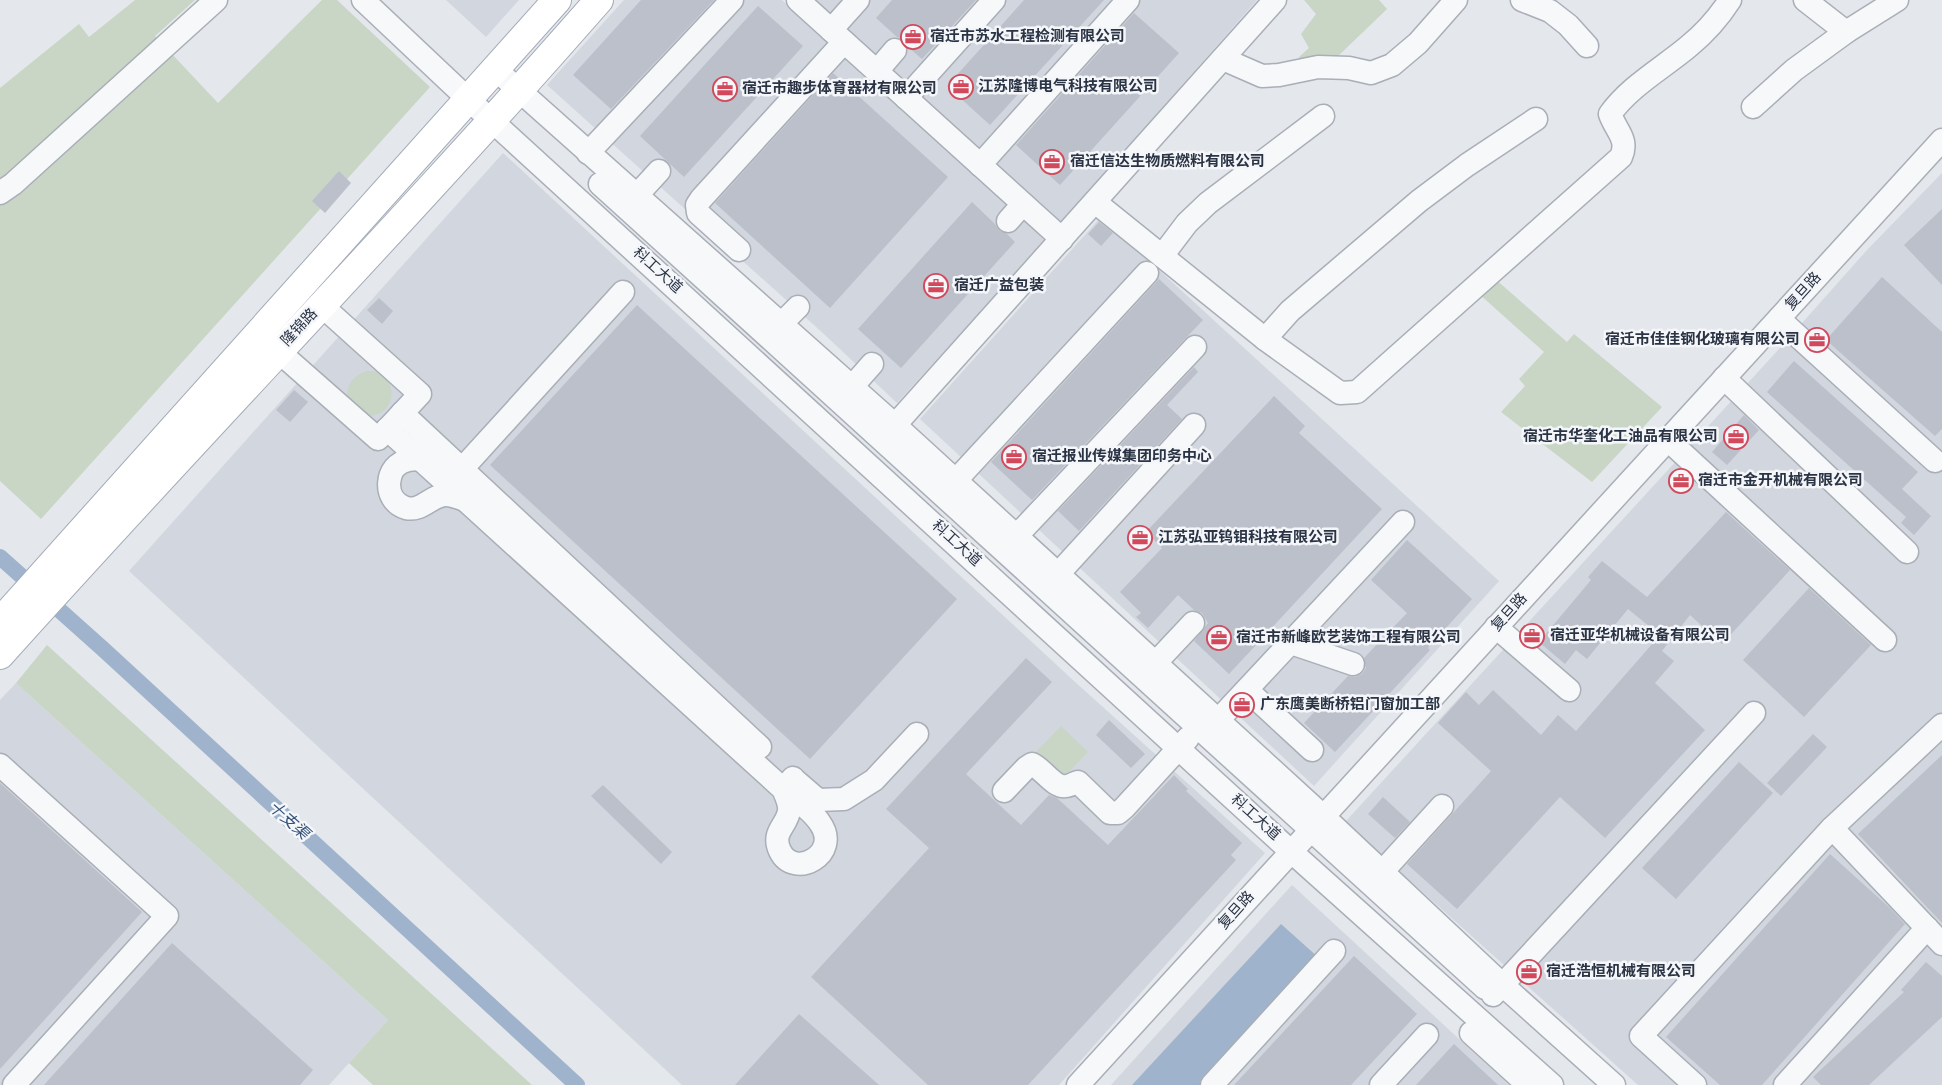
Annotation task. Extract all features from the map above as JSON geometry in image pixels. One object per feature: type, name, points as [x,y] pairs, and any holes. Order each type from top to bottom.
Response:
[{"type":"main road","name":"隆锦路","points":[[0,655],[101,526],[477,89],[556,0]]},
{"type":"main road","name":"隆锦路","points":[[0,622],[101,526],[278,351],[501,111],[599,0]]},
{"type":"street","points":[[0,193],[13,184],[216,0]]},
{"type":"street","name":"科工大道","points":[[363,0],[477,89],[1287,856],[1552,1085]]},
{"type":"street","points":[[588,152],[732,0]]},
{"type":"street","points":[[798,0],[1062,239]]},
{"type":"street","points":[[858,0],[838,36],[700,199],[697,205],[698,212],[733,244],[703,266],[781,324],[846,394],[895,425],[949,488],[1147,273]]},
{"type":"street","points":[[906,98],[994,0]]},
{"type":"street","points":[[980,165],[1128,0]]},
{"type":"street","points":[[895,425],[1276,0]]},
{"type":"street","points":[[1223,59],[1262,76],[1279,75],[1318,67],[1349,68],[1371,73],[1392,65],[1418,43],[1456,0]]},
{"type":"street","points":[[1522,0],[1550,11],[1568,25],[1587,46]]},
{"type":"street","points":[[1095,202],[1265,339],[1340,393],[1357,392],[1621,157],[1625,148],[1623,138],[1610,114],[1620,100],[1691,45],[1720,16],[1730,0]]},
{"type":"street","points":[[1805,0],[1846,32]]},
{"type":"street","points":[[1752,107],[1794,70],[1846,32],[1897,0]]},
{"type":"street","points":[[877,71],[895,50]]},
{"type":"street","points":[[477,89],[501,111],[588,152],[631,202],[659,171]]},
{"type":"street","name":"科工大道","points":[[501,111],[631,202],[703,266],[1317,823],[1497,990],[1591,1085]]},
{"type":"street","points":[[1162,256],[1187,223],[1208,203],[1323,116]]},
{"type":"street","points":[[1265,339],[1290,311],[1419,201],[1468,165],[1536,120]]},
{"type":"street","name":"复旦路","points":[[1078,1085],[1942,140]]},
{"type":"street","points":[[1008,221],[1023,204]]},
{"type":"street","points":[[462,469],[623,292]]},
{"type":"street","points":[[278,351],[378,439],[420,394],[321,305]]},
{"type":"street","points":[[781,324],[798,307]]},
{"type":"street","points":[[1779,319],[1935,461]]},
{"type":"street","points":[[1009,543],[1196,347]]},
{"type":"street","points":[[846,394],[872,364]]},
{"type":"street","points":[[1724,378],[1907,552]]},
{"type":"street","points":[[402,413],[462,469],[472,492]]},
{"type":"street","points":[[1051,581],[1194,425]]},
{"type":"street","points":[[387,429],[420,459],[472,492],[819,811],[826,841],[821,853],[810,862],[791,862],[780,851],[777,842],[779,829],[788,817],[788,784]]},
{"type":"street","points":[[1668,440],[1885,640]]},
{"type":"street","points":[[462,469],[420,459],[399,463],[390,476],[389,486],[391,495],[406,508],[414,508],[447,495],[472,492]]},
{"type":"street","points":[[1004,791],[1032,764],[1057,784],[1065,787],[1078,782],[1110,813],[1118,812],[1124,808],[1208,724],[1247,690],[1403,522]]},
{"type":"street","points":[[1149,670],[1193,623]]},
{"type":"street","points":[[1496,628],[1569,690]]},
{"type":"street","points":[[1291,643],[1354,664]]},
{"type":"street","points":[[1247,690],[1312,750]]},
{"type":"street","points":[[1614,1085],[1497,990],[1754,713]]},
{"type":"street","points":[[1695,1085],[1641,1036],[1832,828],[1942,725]]},
{"type":"street","points":[[819,811],[844,799],[874,780],[917,734]]},
{"type":"street","points":[[0,765],[166,916],[14,1085]]},
{"type":"street","points":[[1376,878],[1442,806]]},
{"type":"street","points":[[1785,1085],[1937,934],[1832,828]]},
{"type":"street","points":[[1287,856],[1528,1085]]},
{"type":"street","points":[[1212,1085],[1334,951]]},
{"type":"street","points":[[1381,1085],[1427,1035]]},
{"type":"shaded area","points":[[446,0],[519,0],[486,37]]},
{"type":"shaded area","points":[[624,0],[782,0],[1046,240],[897,403],[825,335],[547,85]]},
{"type":"shaded area","points":[[813,0],[1257,0],[1061,223]]},
{"type":"shaded area","points":[[503,153],[1074,681],[1265,853],[1059,1085],[682,1085],[129,571]]},
{"type":"shaded area","points":[[1942,173],[1942,1085],[1638,1085],[1350,827],[1346,821],[1779,349],[1867,250]]},
{"type":"shaded area","points":[[1101,217],[1499,581],[1314,786],[920,419]]},
{"type":"shaded area","points":[[16,683],[388,1020],[329,1085],[0,1085],[0,700]]},
{"type":"shaded area","points":[[1292,885],[1509,1085],[1111,1085]]},
{"type":"green space","points":[[135,0],[195,0],[155,36],[218,103],[322,0],[337,0],[430,87],[41,519],[0,481],[0,88],[79,24],[89,37]]},
{"type":"green space","points":[[1304,0],[1379,0],[1387,9],[1336,58],[1302,66],[1299,57],[1309,48],[1301,34],[1316,14]]},
{"type":"green space","points":[[1494,278],[1567,342],[1574,334],[1662,407],[1592,482],[1501,412],[1525,386],[1519,379],[1544,352],[1478,293]]},
{"type":"green space","points":[[367,371],[375,371],[388,380],[391,394],[388,406],[373,416],[365,416],[347,397],[348,388],[352,380]]},
{"type":"green space","points":[[47,645],[532,1085],[373,1085],[349,1063],[388,1020],[16,683]]},
{"type":"green space","points":[[1061,726],[1088,752],[1063,778],[1036,752]]},
{"type":"water","points":[[1281,924],[1319,958],[1200,1085],[1132,1085]]},
{"type":"building","points":[[641,0],[714,0],[611,109],[573,75]]},
{"type":"building","points":[[892,0],[976,0],[922,59],[908,47],[904,40],[897,37],[876,18]]},
{"type":"building","points":[[1024,0],[1104,0],[990,125],[947,86]]},
{"type":"building","points":[[758,6],[803,46],[684,177],[640,136]]},
{"type":"building","points":[[1134,13],[1179,53],[1060,185],[1016,145]]},
{"type":"building","points":[[833,73],[948,177],[830,308],[715,203]]},
{"type":"building","points":[[339,171],[351,183],[325,213],[312,201]]},
{"type":"building","points":[[972,202],[999,230],[1007,234],[1015,242],[901,368],[858,329]]},
{"type":"building","points":[[1942,209],[1942,285],[1904,245]]},
{"type":"building","points":[[1099,222],[1113,233],[1101,246],[1088,234]]},
{"type":"building","points":[[1882,277],[1942,332],[1942,429],[1935,436],[1826,340]]},
{"type":"building","points":[[1159,279],[1203,320],[1032,500],[991,462]]},
{"type":"building","points":[[379,298],[393,311],[382,324],[367,310]]},
{"type":"building","points":[[637,305],[957,599],[810,759],[490,465]]},
{"type":"building","points":[[1794,361],[1918,472],[1902,489],[1931,516],[1914,535],[1901,523],[1906,517],[1767,392]]},
{"type":"building","points":[[1194,367],[1198,372],[1167,405],[1182,419],[1079,531],[1058,511]]},
{"type":"building","points":[[294,390],[308,402],[290,422],[276,410]]},
{"type":"building","points":[[1274,396],[1305,426],[1299,433],[1382,509],[1229,674],[1194,641],[1208,623],[1202,613],[1194,610],[1178,595],[1148,628],[1136,617],[1141,613],[1120,592],[1162,548],[1146,532]]},
{"type":"building","points":[[1744,415],[1759,430],[1727,465],[1712,452]]},
{"type":"building","points":[[1726,512],[1790,570],[1722,644],[1690,615],[1662,651],[1674,661],[1655,683],[1705,730],[1605,838],[1560,797],[1457,909],[1407,864],[1491,771],[1438,723],[1466,692],[1479,705],[1493,690],[1541,735],[1558,715],[1576,731],[1660,635],[1628,609],[1587,659],[1576,650],[1565,664],[1539,642],[1591,580],[1588,577],[1602,561],[1647,597]]},
{"type":"building","points":[[1407,540],[1472,599],[1428,648],[1430,650],[1335,752],[1304,723],[1348,676],[1355,677],[1362,674],[1366,668],[1364,658],[1407,613],[1371,580]]},
{"type":"building","points":[[1809,588],[1871,645],[1804,717],[1743,660]]},
{"type":"building","points":[[1026,658],[1052,682],[966,774],[1021,825],[1049,795],[1057,798],[1108,845],[1174,775],[1188,789],[1186,791],[1242,843],[1231,855],[1236,860],[1028,1085],[928,1085],[811,977],[929,848],[886,809]]},
{"type":"building","points":[[1109,720],[1145,754],[1131,768],[1096,735]]},
{"type":"building","points":[[1813,734],[1827,747],[1781,796],[1767,783]]},
{"type":"building","points":[[1942,755],[1942,923],[1858,834]]},
{"type":"building","points":[[1739,762],[1773,793],[1676,899],[1642,868]]},
{"type":"building","points":[[0,783],[142,912],[0,1069]]},
{"type":"building","points":[[603,785],[672,852],[661,864],[591,796]]},
{"type":"building","points":[[1383,797],[1410,822],[1395,838],[1368,814]]},
{"type":"building","points":[[1830,854],[1905,924],[1762,1085],[1720,1085],[1666,1037]]},
{"type":"building","points":[[172,943],[313,1070],[300,1085],[44,1085]]},
{"type":"building","points":[[1354,956],[1417,1014],[1351,1085],[1234,1085]]},
{"type":"building","points":[[1926,962],[1942,976],[1942,1017],[1869,1085],[1821,1085],[1813,1077],[1904,992],[1901,990]]},
{"type":"building","points":[[799,1014],[879,1085],[735,1085]]},
{"type":"building","points":[[1454,1044],[1498,1085],[1416,1085]]},
{"type":"waterway","name":"十支渠","points":[[0,557],[103,649],[577,1085]]},
{"type":"place","name":"宿迁市苏水工程检测有限公司","points":[[913,37]]},
{"type":"place","name":"江苏隆博电气科技有限公司","points":[[961,87]]},
{"type":"place","name":"宿迁市趣步体育器材有限公司","points":[[725,89]]},
{"type":"place","name":"宿迁信达生物质燃料有限公司","points":[[1052,162]]},
{"type":"place","name":"宿迁广益包装","points":[[936,286]]},
{"type":"place","name":"宿迁市佳佳钢化玻璃有限公司","points":[[1817,340]]},
{"type":"place","name":"宿迁市华奎化工油品有限公司","points":[[1736,437]]},
{"type":"place","name":"宿迁报业传媒集团印务中心","points":[[1014,457]]},
{"type":"place","name":"宿迁市金开机械有限公司","points":[[1681,481]]},
{"type":"place","name":"江苏弘亚钨钼科技有限公司","points":[[1140,538]]},
{"type":"place","name":"宿迁亚华机械设备有限公司","points":[[1532,636]]},
{"type":"place","name":"宿迁市新峰欧艺装饰工程有限公司","points":[[1219,638]]},
{"type":"place","name":"广东鹰美断桥铝门窗加工部","points":[[1242,705]]},
{"type":"place","name":"宿迁浩恒机械有限公司","points":[[1529,972]]}]
